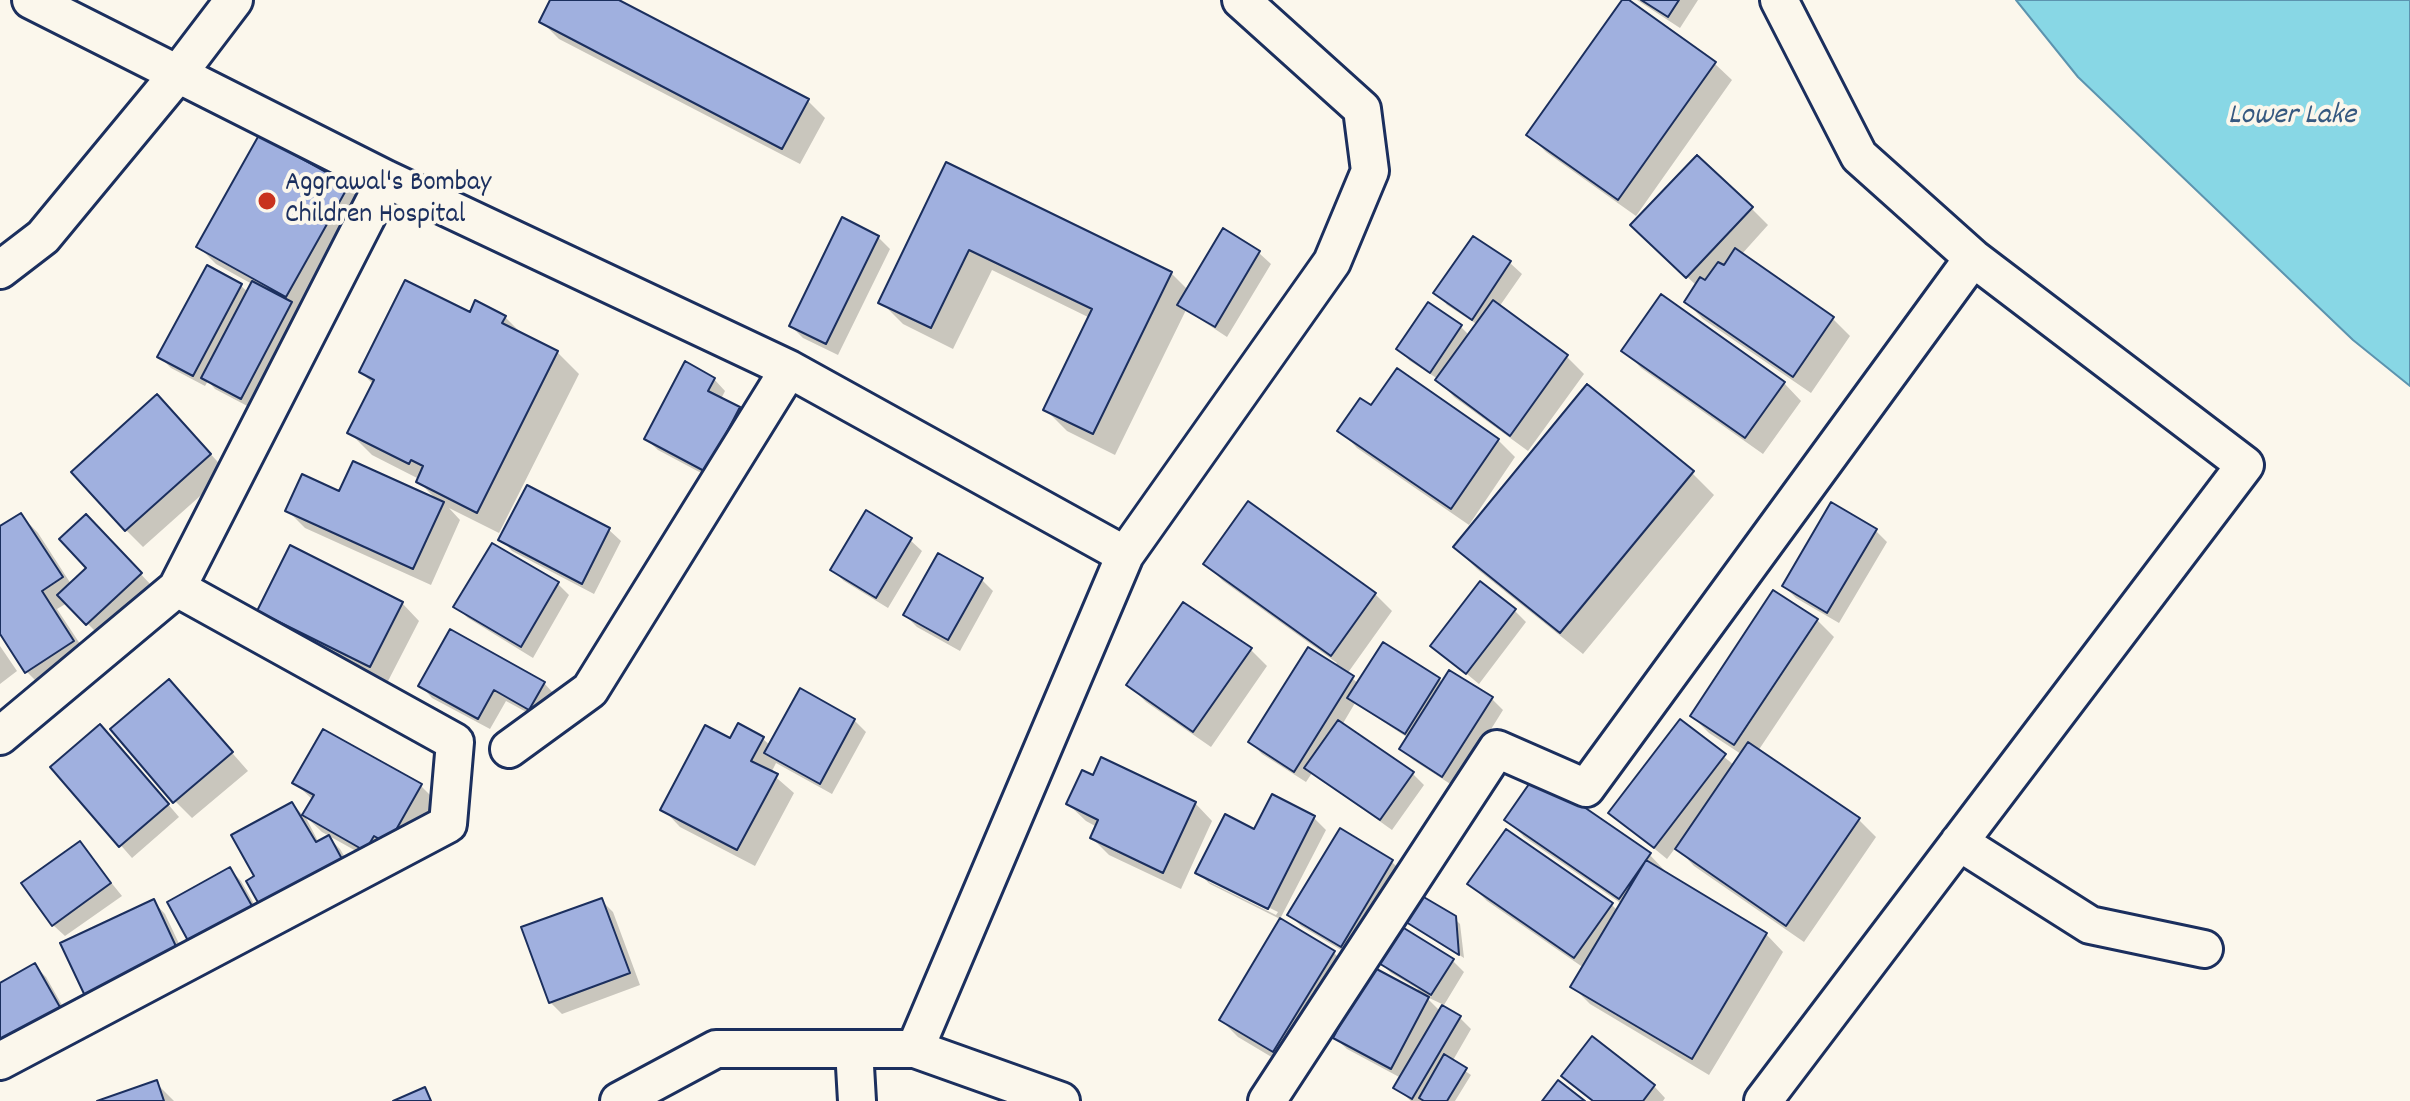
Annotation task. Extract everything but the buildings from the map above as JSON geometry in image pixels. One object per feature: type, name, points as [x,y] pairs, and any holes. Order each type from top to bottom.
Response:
[{"type":"street","points":[[31,0],[386,179],[789,369],[1125,555]]},
{"type":"street","points":[[0,270],[43,237],[177,75],[234,0]]},
{"type":"street","points":[[915,1049],[1125,555],[1332,262],[1370,171],[1362,109],[1241,0]]},
{"type":"street","points":[[1763,1101],[2245,465],[1973,258],[1859,156],[1779,0]]},
{"type":"street","points":[[0,736],[177,588],[386,179]]},
{"type":"street","points":[[1267,1101],[1497,749],[1586,788],[1973,258]]},
{"type":"street","points":[[509,749],[590,690],[789,369]]},
{"type":"street","points":[[0,1061],[448,824],[455,742],[177,588]]},
{"type":"street","points":[[1959,842],[2090,925],[2204,949]]},
{"type":"street","points":[[619,1101],[716,1049],[915,1049],[1061,1101]]},
{"type":"street","points":[[854,1049],[857,1101]]},
{"type":"water","name":"Lower Lake","points":[[2016,0],[2410,0],[2410,386],[2353,340],[2078,77]]},
{"type":"place","name":"Aggrawal's Bombay Children Hospital","points":[[267,201]]}]
